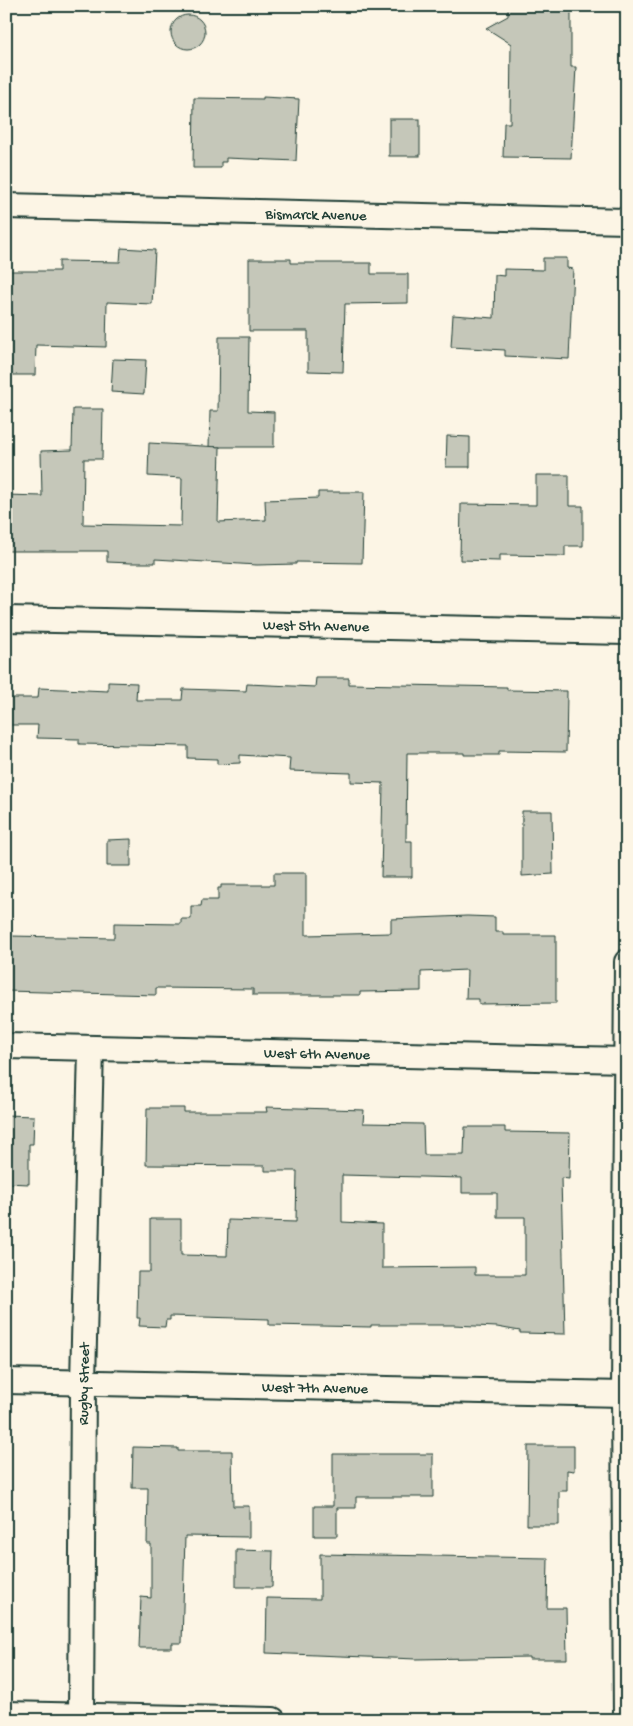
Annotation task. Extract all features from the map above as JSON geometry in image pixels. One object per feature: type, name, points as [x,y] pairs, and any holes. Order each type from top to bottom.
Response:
[{"type":"street","name":"Bismarck Avenue","points":[[6,206],[627,221]]},
{"type":"street","name":"West 5th Avenue","points":[[6,619],[627,632]]},
{"type":"street","points":[[626,1720],[624,1394],[627,962]]},
{"type":"street","name":"West 6th Avenue","points":[[6,1046],[626,1060]]},
{"type":"street","name":"Rugby Street","points":[[81,1718],[83,1382],[92,1048]]},
{"type":"street","name":"West 7th Avenue","points":[[6,1381],[624,1394]]},
{"type":"street","points":[[6,1714],[81,1718],[273,1720]]},
{"type":"building","points":[[508,6],[571,6],[571,67],[576,67],[571,158],[503,157],[504,123],[510,123],[511,44],[486,28],[508,16]]},
{"type":"building","points":[[188,15],[200,20],[205,32],[200,44],[188,49],[176,44],[171,32],[176,20]]},
{"type":"building","points":[[263,97],[299,99],[296,161],[226,158],[226,162],[221,162],[221,168],[193,168],[194,98],[263,99]]},
{"type":"building","points":[[389,119],[420,119],[420,156],[389,156]]},
{"type":"building","points":[[121,248],[155,250],[152,304],[107,302],[106,347],[36,345],[35,375],[6,375],[6,271],[59,271],[59,261],[120,262]]},
{"type":"building","points":[[543,258],[567,258],[567,268],[573,269],[569,359],[505,356],[505,350],[451,347],[453,315],[494,318],[495,275],[504,276],[504,269],[543,270]]},
{"type":"building","points":[[249,259],[291,259],[291,263],[371,263],[371,274],[408,274],[408,303],[345,304],[343,372],[308,371],[308,331],[249,331]]},
{"type":"building","points":[[219,337],[249,337],[248,411],[274,412],[274,447],[209,447],[210,411],[218,411]]},
{"type":"building","points":[[113,359],[146,360],[144,394],[111,392]]},
{"type":"building","points":[[73,409],[103,409],[102,459],[84,459],[83,524],[181,526],[182,478],[148,476],[149,443],[220,447],[218,522],[266,520],[265,500],[318,498],[318,492],[364,492],[362,563],[296,562],[296,564],[257,565],[155,559],[155,563],[131,563],[107,562],[107,551],[6,551],[6,495],[42,496],[41,451],[72,450]]},
{"type":"building","points":[[447,436],[470,437],[470,467],[446,467]]},
{"type":"building","points":[[536,475],[569,475],[569,506],[583,506],[583,546],[565,546],[565,556],[500,555],[500,561],[460,560],[461,504],[536,505]]},
{"type":"building","points":[[316,678],[349,678],[349,684],[507,687],[507,690],[567,691],[566,752],[499,751],[499,755],[407,753],[406,841],[412,841],[412,877],[381,877],[383,783],[351,782],[351,773],[289,771],[290,758],[240,755],[240,763],[217,764],[217,759],[188,758],[188,746],[79,744],[79,739],[37,738],[38,725],[6,725],[6,698],[38,698],[39,688],[108,691],[108,682],[137,683],[136,700],[182,700],[183,689],[246,691],[247,684],[315,687]]},
{"type":"building","points":[[522,811],[552,811],[553,874],[522,876]]},
{"type":"building","points":[[131,839],[131,866],[107,866],[107,840]]},
{"type":"building","points":[[274,873],[306,873],[306,935],[391,933],[391,919],[467,916],[495,917],[495,932],[503,932],[503,935],[556,935],[556,1003],[479,1004],[479,999],[466,999],[467,970],[421,972],[421,991],[360,992],[360,995],[253,995],[253,989],[156,988],[156,995],[6,991],[6,946],[10,946],[10,936],[114,938],[114,923],[181,924],[181,919],[191,919],[191,906],[201,906],[202,900],[218,900],[218,888],[221,888],[221,885],[274,885]]},
{"type":"building","points":[[266,1107],[364,1110],[363,1123],[423,1124],[424,1155],[464,1155],[465,1127],[505,1127],[505,1132],[570,1133],[569,1179],[561,1178],[565,1334],[520,1333],[520,1331],[497,1327],[453,1325],[371,1325],[371,1327],[269,1325],[269,1319],[170,1316],[170,1320],[166,1320],[165,1327],[139,1326],[140,1318],[137,1318],[138,1272],[150,1272],[150,1219],[181,1219],[181,1255],[227,1256],[228,1220],[296,1222],[297,1171],[265,1171],[265,1166],[146,1165],[147,1108],[184,1108],[184,1112],[267,1112]],"holes":[[[342,1175],[462,1178],[462,1193],[497,1193],[497,1217],[525,1217],[525,1275],[475,1275],[475,1267],[382,1268],[382,1224],[342,1222]]]},
{"type":"building","points":[[6,1115],[34,1116],[33,1144],[29,1144],[29,1184],[6,1183]]},
{"type":"building","points":[[528,1446],[574,1446],[574,1471],[567,1470],[567,1491],[559,1491],[559,1525],[527,1525]]},
{"type":"building","points":[[133,1447],[178,1448],[178,1451],[232,1451],[233,1506],[249,1506],[249,1537],[185,1536],[182,1643],[172,1643],[172,1648],[139,1648],[141,1597],[151,1598],[151,1544],[147,1544],[148,1488],[132,1488]]},
{"type":"building","points":[[333,1454],[433,1454],[433,1497],[356,1497],[356,1508],[337,1508],[337,1536],[314,1536],[314,1506],[333,1506]]},
{"type":"building","points":[[236,1550],[273,1551],[272,1587],[236,1587]]},
{"type":"building","points":[[320,1554],[548,1558],[547,1608],[566,1608],[567,1659],[529,1659],[529,1657],[416,1659],[266,1653],[267,1598],[320,1599]]}]
